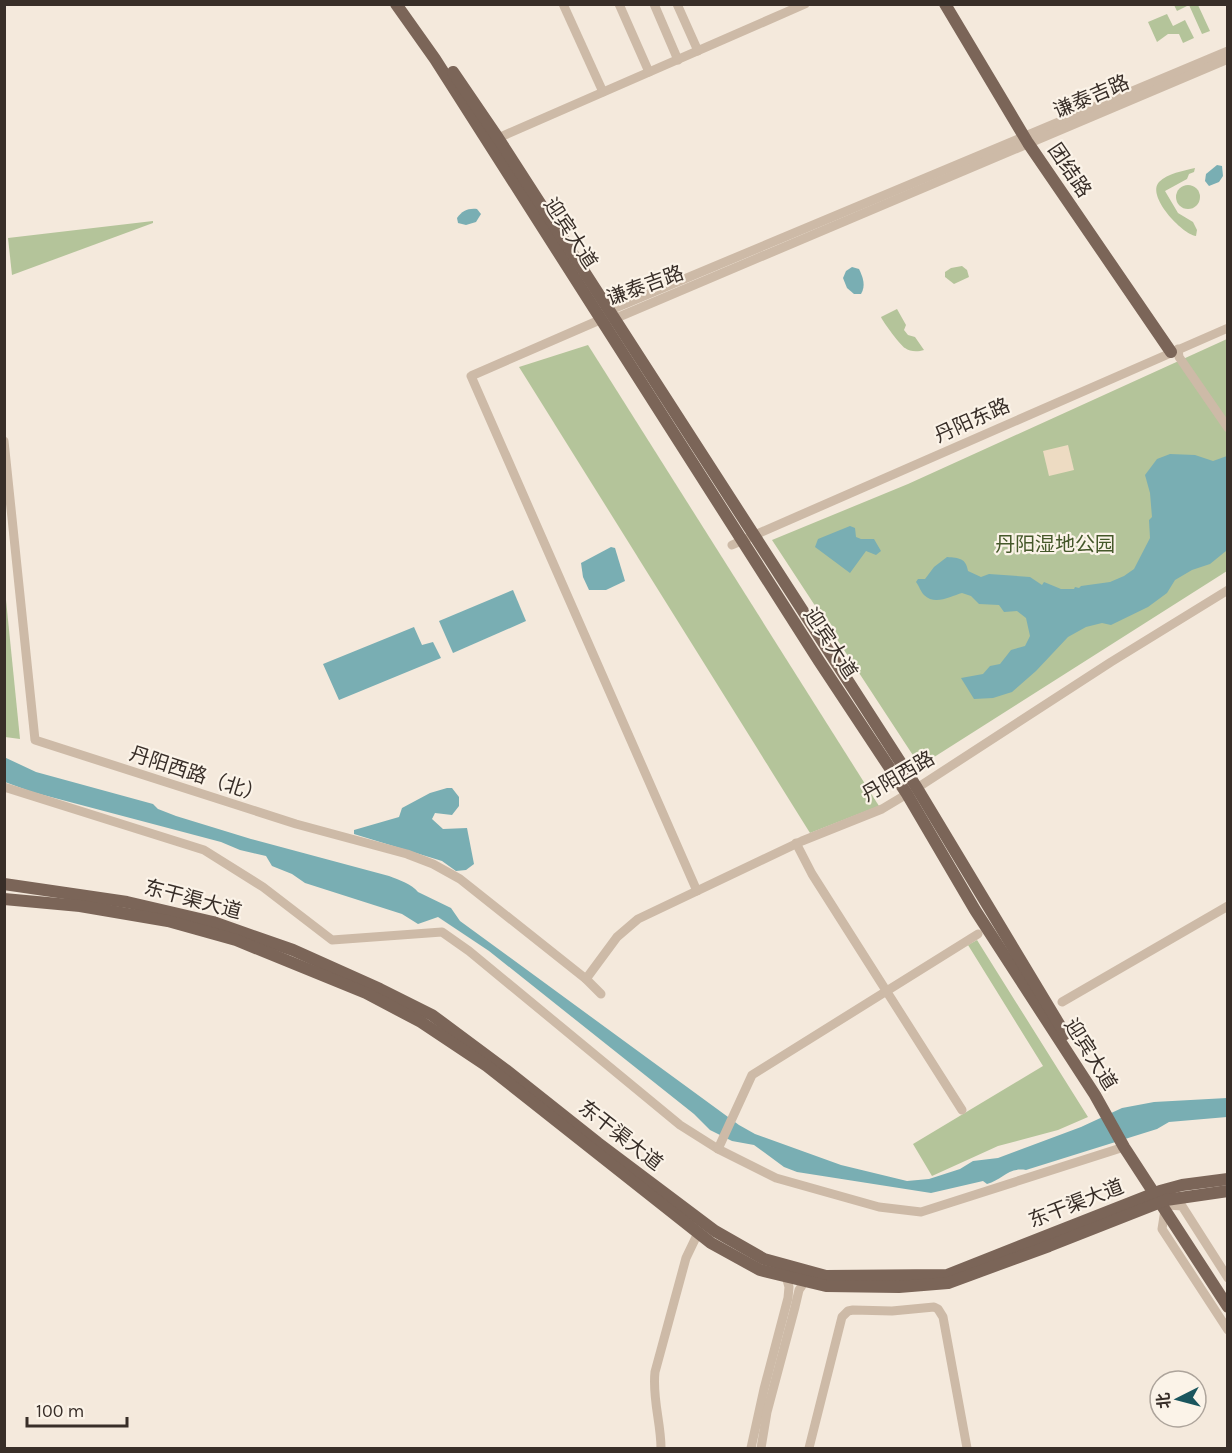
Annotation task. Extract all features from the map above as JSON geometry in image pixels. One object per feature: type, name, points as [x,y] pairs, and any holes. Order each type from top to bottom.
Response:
[{"type":"main road","name":"迎宾大道","points":[[396,4],[608,316]]},
{"type":"main road","name":"迎宾大道","points":[[406,4],[498,138],[743,541],[819,661],[912,791],[975,910],[1227,1299]]},
{"type":"main road","name":"团结路","points":[[945,4],[1030,138],[1176,353]]},
{"type":"main road","name":"团结路","points":[[952,4],[1030,138]]},
{"type":"main road","name":"东干渠大道","points":[[4,884],[127,902],[213,922],[293,950],[380,989],[432,1016],[715,1231],[764,1259],[817,1274],[826,1276],[947,1275],[1162,1200],[1227,1191]]},
{"type":"main road","name":"东干渠大道","points":[[4,899],[80,906],[168,921],[236,940],[366,993],[420,1022],[487,1066],[711,1243],[760,1270],[804,1281],[826,1286],[899,1287],[948,1283],[1162,1200],[1182,1185],[1227,1179]]},
{"type":"main road","name":"迎宾大道","points":[[1162,1200],[1227,1307]]},
{"type":"street","points":[[563,4],[603,92]]},
{"type":"street","points":[[619,4],[650,72]]},
{"type":"street","points":[[654,4],[678,60]]},
{"type":"street","points":[[677,4],[698,51]]},
{"type":"street","points":[[498,138],[805,4]]},
{"type":"street","name":"谦泰吉路","points":[[697,891],[471,376],[1030,138],[1227,51]]},
{"type":"street","name":"谦泰吉路","points":[[1030,138],[1227,59]]},
{"type":"street","name":"丹阳东路","points":[[743,541],[1176,353],[1227,328]]},
{"type":"street","points":[[1176,353],[1227,428]]},
{"type":"street","name":"丹阳西路（北）","points":[[4,441],[35,740],[296,824],[407,854],[434,864],[460,879],[586,979],[601,994]]},
{"type":"street","name":"丹阳西路","points":[[586,979],[618,937],[638,919],[796,843],[882,809],[1227,590]]},
{"type":"street","points":[[4,787],[204,850],[263,887],[332,940],[442,932],[469,951],[680,1125],[718,1149],[777,1178],[879,1207],[921,1212],[1123,1140]]},
{"type":"street","points":[[796,843],[812,874],[962,1110]]},
{"type":"street","points":[[1062,1002],[1227,906]]},
{"type":"street","points":[[718,1149],[752,1075],[978,934]]},
{"type":"street","points":[[1227,1278],[1182,1206],[1162,1200],[1162,1229],[1227,1330]]},
{"type":"street","points":[[661,1449],[661,1431],[653,1387],[655,1372],[686,1258],[698,1233]]},
{"type":"street","points":[[761,1449],[767,1412],[799,1290],[809,1276],[817,1274]]},
{"type":"street","points":[[751,1449],[764,1389],[789,1298],[786,1276]]},
{"type":"street","points":[[808,1449],[840,1324],[848,1311],[861,1309],[892,1311],[934,1307],[943,1317],[967,1449]]},
{"type":"green space","points":[[1174,5],[1189,5],[1177,11]]},
{"type":"green space","points":[[1189,5],[1198,5],[1210,31],[1202,34]]},
{"type":"green space","points":[[1167,14],[1173,26],[1185,20],[1194,38],[1183,43],[1179,34],[1168,34],[1157,42],[1148,22]]},
{"type":"green space","points":[[1195,168],[1187,179],[1165,191],[1178,213],[1193,222],[1197,230],[1196,236],[1182,229],[1167,214],[1157,196],[1156,188],[1159,182],[1167,176]]},
{"type":"green space","points":[[1188,185],[1193,186],[1199,192],[1199,202],[1193,208],[1188,209],[1183,208],[1177,202],[1176,197],[1177,192],[1183,186]]},
{"type":"green space","points":[[153,221],[153,223],[12,275],[8,238]]},
{"type":"green space","points":[[962,266],[967,270],[969,277],[954,284],[945,277],[945,272],[951,268]]},
{"type":"green space","points":[[897,309],[906,325],[904,330],[908,335],[915,337],[924,350],[914,351],[905,348],[885,324],[881,317]]},
{"type":"green space","name":"丹阳湿地公园","points":[[1227,339],[1227,571],[920,766],[772,540],[908,484]]},
{"type":"green space","points":[[588,345],[879,806],[810,833],[519,367]]},
{"type":"green space","points":[[5,590],[20,739],[5,737]]},
{"type":"green space","points":[[977,940],[1088,1117],[1058,1130],[998,1146],[932,1176],[913,1144],[1043,1066],[968,945]]},
{"type":"shaded area","points":[[1068,445],[1074,470],[1049,476],[1043,451]]},
{"type":"water","points":[[1217,165],[1222,166],[1223,176],[1219,182],[1209,186],[1205,181],[1206,174]]},
{"type":"water","points":[[477,209],[481,214],[476,222],[466,225],[458,223],[457,218],[463,212]]},
{"type":"water","points":[[852,267],[859,269],[862,275],[864,285],[861,294],[854,294],[847,288],[843,278],[846,271]]},
{"type":"water","points":[[1170,454],[1195,455],[1213,461],[1227,456],[1226,551],[1210,564],[1192,570],[1175,580],[1167,593],[1148,607],[1111,625],[1102,623],[1086,627],[1068,637],[1036,671],[1012,692],[993,698],[974,699],[961,678],[983,674],[990,666],[1000,664],[1011,650],[1025,646],[1030,636],[1026,618],[1017,611],[1004,612],[999,605],[979,604],[971,596],[962,593],[933,600],[923,594],[916,582],[918,579],[925,579],[934,567],[947,557],[961,559],[966,563],[968,571],[981,577],[989,574],[1030,577],[1042,585],[1044,582],[1061,589],[1074,589],[1110,582],[1124,576],[1134,569],[1150,538],[1149,520],[1152,517],[1150,493],[1145,475],[1157,459]]},
{"type":"water","points":[[850,526],[855,528],[856,537],[874,539],[881,551],[876,555],[866,551],[850,573],[815,547],[818,539]]},
{"type":"water","points":[[611,547],[615,548],[625,581],[606,590],[589,590],[583,577],[581,563]]},
{"type":"water","points":[[513,590],[526,621],[453,653],[439,621]]},
{"type":"water","points":[[414,627],[422,645],[433,642],[441,658],[339,700],[323,664]]},
{"type":"water","points":[[4,757],[36,772],[153,804],[158,809],[176,816],[405,882],[418,892],[451,908],[460,921],[739,1125],[755,1134],[841,1165],[907,1181],[929,1179],[960,1169],[973,1161],[998,1158],[1081,1127],[1122,1108],[1154,1102],[1227,1098],[1227,1117],[1169,1122],[1157,1129],[1026,1170],[1014,1170],[987,1184],[983,1181],[931,1193],[797,1172],[784,1167],[754,1145],[732,1141],[710,1130],[694,1114],[489,951],[438,917],[418,924],[402,914],[305,883],[292,874],[272,866],[266,856],[32,792],[5,782]]},
{"type":"water","points":[[452,788],[459,797],[459,806],[452,815],[435,813],[432,819],[443,829],[467,828],[474,864],[466,870],[456,871],[442,861],[354,834],[354,830],[399,817],[402,808],[430,793]]}]
